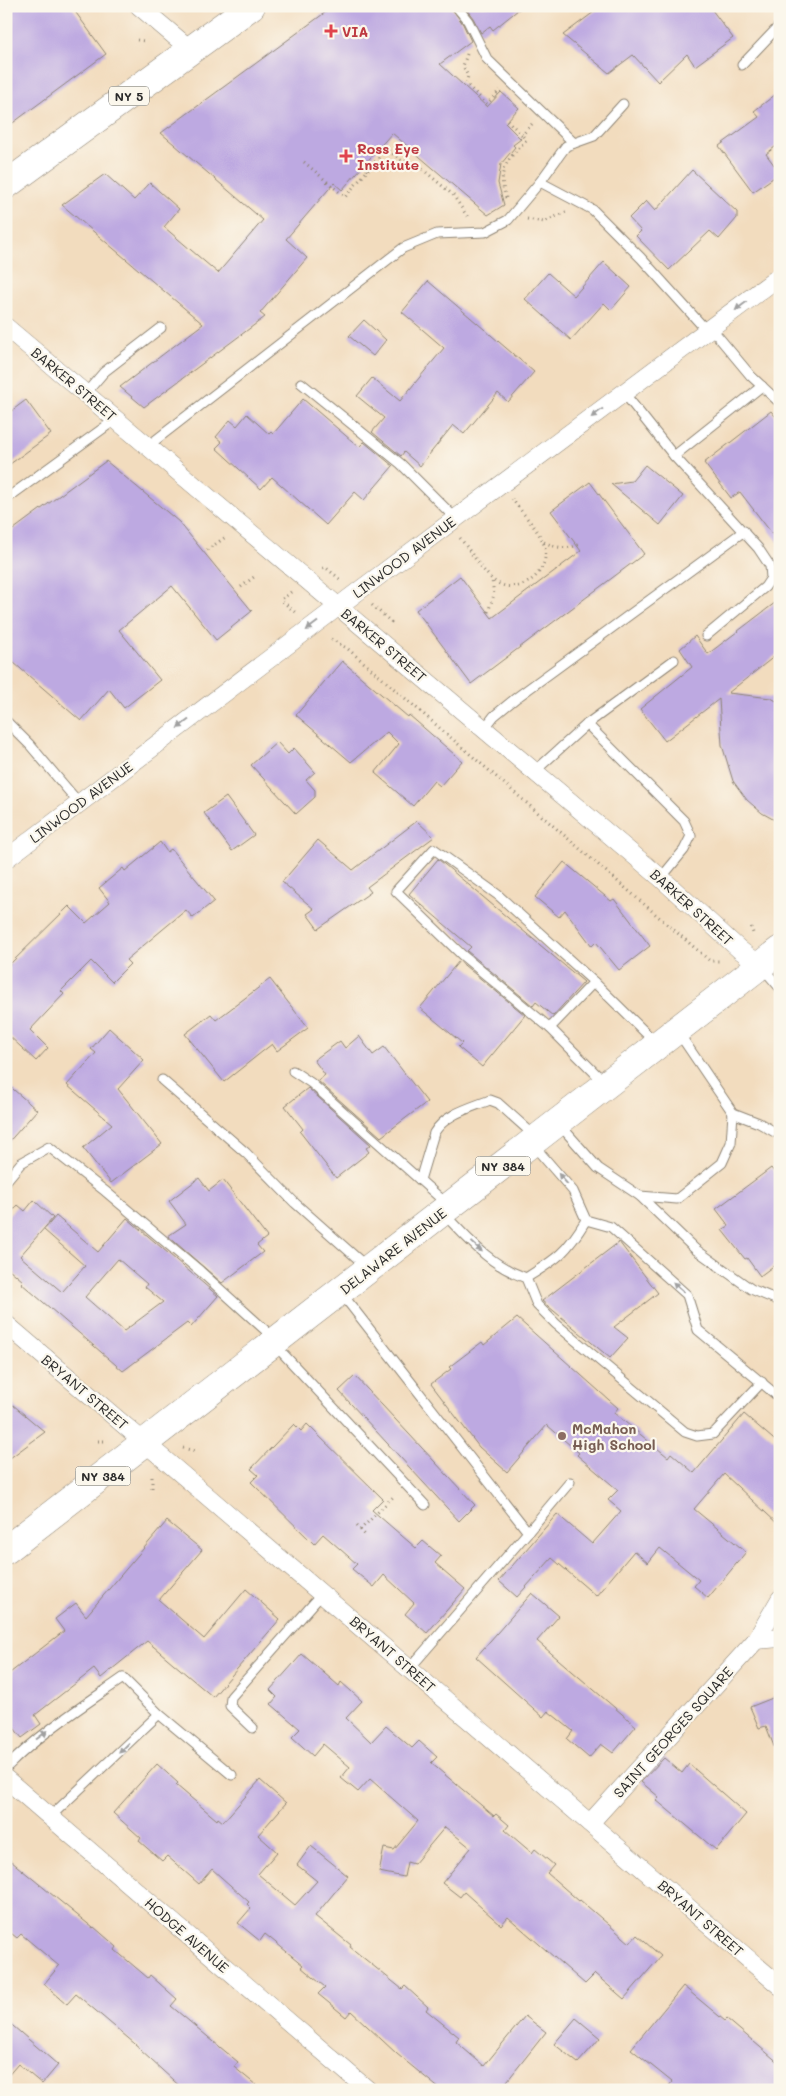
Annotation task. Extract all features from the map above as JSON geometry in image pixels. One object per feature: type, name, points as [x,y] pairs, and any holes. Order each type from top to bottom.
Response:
[{"type":"main road","name":"NY 5","points":[[6,185],[251,6]]},
{"type":"main road","name":"DELAWARE AVENUE","points":[[6,1550],[770,957]]},
{"type":"street","points":[[139,6],[191,50]]},
{"type":"street","name":"LINWOOD AVENUE","points":[[6,859],[338,606],[780,276]]},
{"type":"street","name":"BARKER STREET","points":[[6,326],[661,878],[740,950],[770,957]]},
{"type":"street","name":"BRYANT STREET","points":[[6,1324],[780,1986]]},
{"type":"street","name":"SAINT GEORGES SQUARE","points":[[590,1823],[756,1640],[780,1599]]},
{"type":"street","points":[[756,1640],[780,1638]]},
{"type":"street","name":"HODGE AVENUE","points":[[6,1779],[368,2090]]},
{"type":"lane","points":[[456,6],[468,21],[487,59],[574,143]]},
{"type":"lane","points":[[742,65],[780,25]]},
{"type":"lane","points":[[148,446],[403,248],[437,234],[485,232],[508,220],[540,182],[566,146],[594,136],[623,104]]},
{"type":"lane","points":[[540,182],[593,210],[709,329],[751,376],[780,403]]},
{"type":"lane","points":[[86,393],[104,372],[161,328]]},
{"type":"lane","points":[[301,382],[401,464],[456,519]]},
{"type":"lane","points":[[674,456],[762,386]]},
{"type":"lane","points":[[624,393],[674,456],[744,531],[770,566],[771,578],[765,587],[706,636]]},
{"type":"lane","points":[[6,499],[116,418]]},
{"type":"lane","points":[[484,729],[494,716],[516,698],[744,531]]},
{"type":"lane","points":[[534,772],[587,724],[674,660]]},
{"type":"lane","points":[[6,722],[30,745],[79,803]]},
{"type":"lane","points":[[587,724],[684,821],[691,836],[684,850],[661,878]]},
{"type":"lane","points":[[607,1085],[550,1028],[462,955],[396,891],[434,849],[498,895],[594,982],[667,1037],[733,1113],[759,1122],[780,1135]]},
{"type":"lane","points":[[770,957],[780,988]]},
{"type":"lane","points":[[550,1028],[594,982]]},
{"type":"lane","points":[[293,1071],[311,1083],[420,1180],[492,1261],[504,1270],[526,1278],[537,1305],[556,1324],[685,1432],[697,1436],[714,1434],[762,1382]]},
{"type":"lane","points":[[162,1080],[246,1153],[295,1203],[369,1269]]},
{"type":"lane","points":[[420,1180],[434,1133],[438,1126],[452,1116],[490,1100],[498,1103],[542,1135],[598,1168],[640,1196],[695,1249],[751,1289],[780,1301]]},
{"type":"lane","points":[[640,1196],[677,1199],[722,1164],[731,1143],[733,1113]]},
{"type":"lane","points":[[542,1135],[573,1191],[586,1220]]},
{"type":"lane","points":[[6,1181],[22,1163],[49,1147],[192,1265],[276,1342],[425,1505]]},
{"type":"lane","points":[[526,1278],[554,1261],[570,1247],[586,1220]]},
{"type":"lane","points":[[586,1220],[611,1227],[687,1296],[698,1330],[780,1398]]},
{"type":"lane","points":[[340,1292],[528,1532]]},
{"type":"lane","points":[[410,1668],[570,1482]]},
{"type":"lane","points":[[253,1728],[230,1706],[231,1697],[322,1594]]},
{"type":"lane","points":[[6,1768],[43,1735],[123,1678],[159,1714],[232,1775]]},
{"type":"lane","points":[[50,1817],[159,1714]]},
{"type":"path","points":[[322,6],[326,12]]},
{"type":"path","points":[[137,40],[145,41]]},
{"type":"path","points":[[507,120],[523,134],[526,140],[508,160],[500,174],[508,204],[521,218],[544,222],[568,212]]},
{"type":"path","points":[[304,162],[345,197],[386,149],[402,161],[414,162],[453,195],[467,217]]},
{"type":"path","points":[[363,166],[368,171]]},
{"type":"path","points":[[492,580],[504,585],[516,586],[532,580],[544,563],[543,541],[513,500]]},
{"type":"path","points":[[207,550],[225,537]]},
{"type":"path","points":[[461,539],[492,580],[494,595],[488,612]]},
{"type":"path","points":[[543,541],[563,548],[574,547],[580,544]]},
{"type":"path","points":[[325,567],[340,579]]},
{"type":"path","points":[[242,587],[254,577]]},
{"type":"path","points":[[291,591],[281,600],[299,616]]},
{"type":"path","points":[[367,602],[391,622]]},
{"type":"path","points":[[331,639],[348,649],[710,961],[721,961]]},
{"type":"path","points":[[348,649],[353,645]]},
{"type":"path","points":[[98,1442],[107,1441]]},
{"type":"path","points":[[183,1448],[195,1451]]},
{"type":"path","points":[[152,1474],[152,1488]]},
{"type":"path","points":[[360,1530],[390,1499]]},
{"type":"path","points":[[357,1526],[367,1537]]},
{"type":"building","points":[[6,6],[71,6],[106,54],[6,128]]},
{"type":"building","points":[[334,6],[450,6],[463,24],[471,41],[440,64],[487,107],[501,92],[519,108],[505,123],[521,139],[513,145],[515,147],[501,164],[498,183],[504,205],[488,215],[392,133],[342,190],[334,183],[286,239],[307,258],[260,313],[265,317],[144,407],[120,387],[203,324],[62,205],[105,174],[134,200],[150,183],[179,209],[164,227],[218,273],[263,220],[161,133]]},
{"type":"building","points":[[464,6],[523,6],[493,30],[490,26],[481,33]]},
{"type":"building","points":[[602,6],[709,6],[733,38],[695,66],[687,54],[658,82],[633,55],[609,73],[563,35]]},
{"type":"building","points":[[780,91],[780,143],[766,154],[780,173],[753,192],[719,146],[759,117],[754,111]]},
{"type":"building","points":[[692,170],[737,212],[737,218],[719,239],[710,231],[669,270],[636,236],[641,231],[629,218],[646,201],[655,211]]},
{"type":"building","points":[[604,262],[631,287],[611,310],[604,303],[571,340],[525,299],[548,273],[574,296]]},
{"type":"building","points":[[428,281],[534,372],[508,402],[498,393],[464,434],[453,425],[420,466],[404,452],[401,456],[372,432],[384,418],[357,396],[372,378],[400,401],[444,348],[402,312]]},
{"type":"building","points":[[364,320],[386,340],[373,356],[349,336]]},
{"type":"building","points":[[303,399],[359,447],[364,442],[393,466],[364,500],[355,492],[326,525],[272,477],[261,489],[216,448],[222,442],[216,437],[230,420],[237,426],[247,414],[269,434],[271,432],[273,434]]},
{"type":"building","points":[[26,400],[51,434],[6,467],[6,415]]},
{"type":"building","points":[[771,411],[780,422],[780,544],[740,492],[731,498],[704,463]]},
{"type":"building","points":[[106,461],[179,522],[252,611],[216,640],[172,586],[119,630],[160,680],[124,708],[109,689],[81,721],[6,656],[6,535]]},
{"type":"building","points":[[645,465],[683,496],[660,525],[611,484],[632,481]]},
{"type":"building","points":[[590,482],[644,554],[471,684],[416,610],[460,576],[492,618],[581,551],[551,511]]},
{"type":"building","points":[[780,599],[780,652],[728,693],[771,698],[780,703],[780,823],[762,813],[747,800],[733,781],[722,745],[719,699],[665,741],[640,709],[692,667],[680,649],[695,636],[708,654]]},
{"type":"building","points":[[342,661],[462,761],[440,786],[434,781],[413,806],[375,773],[399,744],[387,732],[351,762],[296,715]]},
{"type":"building","points":[[277,742],[288,754],[294,748],[315,772],[306,780],[315,790],[315,797],[296,814],[251,765]]},
{"type":"building","points":[[226,797],[254,835],[232,851],[204,813]]},
{"type":"building","points":[[417,821],[434,837],[367,887],[371,892],[318,929],[307,914],[314,909],[282,882],[318,840],[353,870]]},
{"type":"building","points":[[160,842],[167,852],[171,849],[214,901],[193,918],[186,910],[126,960],[130,964],[112,982],[91,961],[61,991],[64,994],[30,1030],[48,1048],[36,1061],[6,1033],[6,968],[69,906],[86,923],[110,902],[99,888],[123,868],[125,871]]},
{"type":"building","points":[[438,859],[584,982],[553,1016],[536,1002],[533,1006],[467,951],[471,947],[409,894]]},
{"type":"building","points":[[564,862],[611,901],[614,899],[650,946],[619,970],[596,942],[592,946],[565,910],[559,917],[535,897]]},
{"type":"building","points":[[459,961],[525,1015],[482,1067],[458,1047],[462,1043],[420,1008]]},
{"type":"building","points":[[270,979],[308,1028],[277,1051],[272,1044],[224,1082],[185,1034],[211,1014],[216,1020]]},
{"type":"building","points":[[109,1028],[144,1060],[118,1089],[162,1144],[111,1183],[83,1148],[112,1124],[67,1085],[96,1053],[91,1049]]},
{"type":"building","points":[[359,1036],[373,1055],[384,1047],[427,1102],[381,1137],[318,1081],[325,1075],[314,1060],[340,1041],[345,1048]]},
{"type":"building","points":[[6,1083],[37,1110],[6,1145]]},
{"type":"building","points":[[308,1088],[371,1145],[366,1148],[369,1152],[336,1178],[300,1132],[303,1129],[285,1106]]},
{"type":"building","points":[[771,1168],[780,1179],[780,1261],[760,1276],[722,1230],[729,1226],[716,1209]]},
{"type":"building","points":[[199,1178],[209,1191],[223,1180],[267,1237],[257,1245],[263,1252],[222,1283],[168,1236],[186,1224],[169,1201]]},
{"type":"building","points":[[34,1200],[53,1218],[20,1256],[62,1292],[85,1266],[44,1230],[56,1216],[98,1252],[127,1218],[218,1296],[191,1327],[187,1323],[123,1371],[21,1283],[23,1281],[9,1269],[6,1271],[6,1218],[18,1205],[25,1211]],"holes":[[[118,1259],[147,1284],[145,1287],[163,1302],[124,1331],[85,1297]]]},
{"type":"building","points":[[619,1242],[658,1293],[614,1327],[628,1338],[610,1358],[542,1301]]},
{"type":"building","points":[[517,1318],[618,1408],[614,1413],[668,1457],[671,1453],[694,1473],[744,1414],[780,1445],[780,1526],[724,1474],[694,1509],[746,1552],[708,1598],[694,1586],[699,1580],[660,1548],[648,1563],[634,1551],[596,1596],[552,1558],[517,1597],[499,1581],[557,1514],[592,1544],[621,1511],[608,1500],[618,1490],[577,1455],[579,1453],[547,1425],[507,1472],[479,1447],[431,1384],[451,1369],[449,1367],[482,1342],[484,1345]]},
{"type":"building","points":[[355,1376],[475,1505],[459,1521],[339,1391]]},
{"type":"building","points":[[6,1399],[45,1432],[6,1461]]},
{"type":"building","points":[[294,1424],[301,1431],[307,1424],[383,1499],[372,1510],[416,1548],[423,1541],[441,1556],[435,1563],[465,1589],[427,1633],[405,1614],[414,1603],[384,1575],[374,1587],[352,1569],[357,1564],[323,1534],[314,1544],[251,1482],[258,1475],[251,1469]]},
{"type":"building","points":[[167,1521],[202,1550],[159,1600],[204,1639],[246,1589],[280,1619],[213,1697],[147,1641],[101,1678],[94,1669],[35,1715],[41,1724],[22,1738],[6,1718],[6,1676],[64,1631],[55,1619],[76,1603],[86,1616]]},
{"type":"building","points":[[532,1593],[559,1616],[537,1641],[636,1726],[613,1753],[601,1744],[589,1758],[567,1739],[573,1731],[548,1711],[543,1717],[476,1657]]},
{"type":"building","points":[[302,1654],[339,1686],[341,1682],[362,1701],[346,1718],[371,1742],[386,1726],[412,1748],[419,1741],[437,1757],[431,1763],[494,1816],[496,1814],[509,1825],[505,1830],[532,1853],[535,1849],[554,1865],[547,1873],[630,1943],[637,1935],[661,1956],[624,1999],[595,1974],[585,1984],[508,1917],[501,1925],[464,1892],[460,1897],[442,1883],[471,1848],[445,1827],[414,1864],[407,1862],[404,1877],[379,1872],[384,1848],[394,1850],[418,1821],[370,1779],[358,1792],[341,1778],[350,1767],[323,1744],[313,1756],[292,1737],[300,1729],[271,1704],[277,1697],[270,1690]]},
{"type":"building","points":[[780,1695],[779,1759],[766,1726],[759,1728],[750,1707]]},
{"type":"building","points":[[664,1758],[682,1773],[689,1764],[746,1814],[716,1850],[656,1800],[659,1797],[641,1782]]},
{"type":"building","points":[[157,1764],[178,1783],[176,1785],[217,1820],[218,1818],[223,1822],[260,1780],[286,1803],[258,1835],[277,1852],[258,1874],[295,1905],[317,1881],[297,1865],[311,1846],[348,1876],[315,1916],[402,1989],[405,1986],[428,2007],[426,2010],[459,2037],[456,2042],[484,2066],[525,2016],[546,2032],[500,2090],[441,2090],[397,2054],[351,2011],[346,2017],[318,1994],[325,1987],[301,1967],[303,1965],[265,1934],[260,1941],[238,1923],[251,1908],[247,1904],[249,1902],[212,1869],[199,1884],[167,1856],[162,1861],[139,1841],[141,1838],[113,1813]]},
{"type":"building","points":[[6,1857],[94,1927],[117,1947],[115,1950],[148,1978],[150,1975],[177,1999],[171,2006],[238,2062],[234,2067],[262,2090],[184,2090],[141,2049],[76,1994],[67,2004],[44,1984],[59,1966],[21,1934],[17,1938],[6,1929]]},
{"type":"building","points":[[683,1986],[725,2021],[727,2019],[780,2064],[780,2090],[666,2090],[672,2082],[631,2049]]},
{"type":"building","points":[[576,2018],[600,2038],[578,2063],[554,2044]]},
{"type":"building","points":[[6,2020],[58,2065],[42,2084],[18,2064],[6,2078]]},
{"type":"place","name":"VIA","points":[[331,31]]},
{"type":"place","name":"Ross Eye Institute","points":[[346,156]]},
{"type":"place","name":"McMahon High School","points":[[562,1436]]}]
